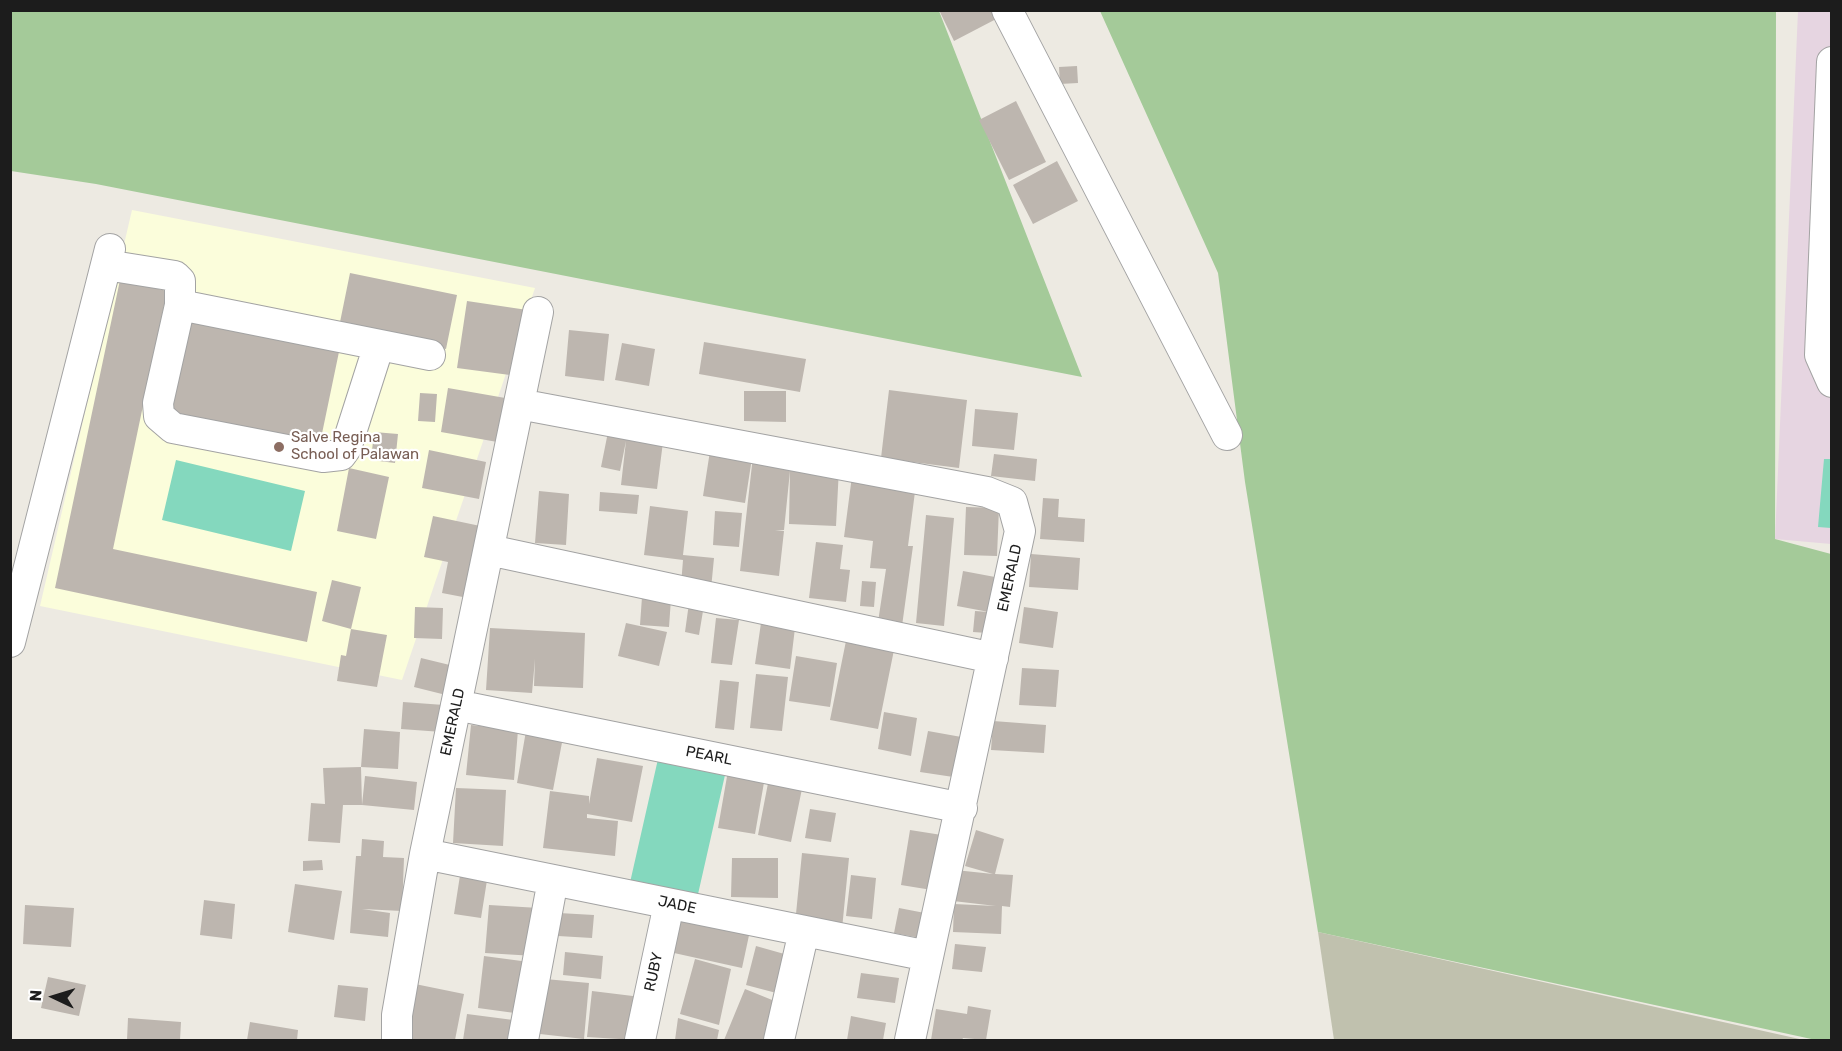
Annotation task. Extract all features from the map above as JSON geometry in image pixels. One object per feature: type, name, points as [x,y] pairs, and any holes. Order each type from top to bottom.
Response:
[{"type":"street","points":[[1007,10],[1227,435]]},
{"type":"street","points":[[1832,62],[1820,355],[1832,382]]},
{"type":"street","points":[[10,642],[108,257],[175,276],[180,281],[180,305],[158,404],[159,416],[173,428],[323,458],[341,455],[346,447],[379,345]]},
{"type":"street","points":[[180,305],[430,355]]},
{"type":"street","name":"EMERALD","points":[[397,1041],[397,1016],[425,854],[538,312]]},
{"type":"street","name":"EMERALD","points":[[519,405],[1005,497],[1016,509],[1020,531],[910,1041]]},
{"type":"street","points":[[489,550],[993,658]]},
{"type":"street","name":"PEARL","points":[[456,705],[962,808]]},
{"type":"street","name":"JADE","points":[[425,854],[928,956]]},
{"type":"street","points":[[523,1041],[553,880]]},
{"type":"street","name":"RUBY","points":[[640,1041],[669,903]]},
{"type":"street","points":[[779,1041],[804,931]]},
{"type":"shaded area","points":[[1798,11],[1831,11],[1831,544],[1775,539]]},
{"type":"shaded area","name":"Salve Regina School of Palawan","points":[[132,210],[535,288],[402,680],[40,606]]},
{"type":"shaded area","points":[[1318,932],[1804,1040],[1334,1040]]},
{"type":"green space","points":[[10,11],[939,11],[1082,377],[96,184],[11,171]]},
{"type":"green space","points":[[1100,11],[1776,11],[1775,539],[1831,554],[1831,1040],[1816,1040],[1318,932],[1245,482],[1218,273]]},
{"type":"green space","points":[[1824,459],[1831,459],[1831,528],[1818,527]]},
{"type":"green space","points":[[176,460],[305,491],[291,551],[162,520]]},
{"type":"green space","points":[[658,759],[725,775],[696,903],[629,887]]},
{"type":"building","points":[[939,10],[997,10],[1000,17],[954,41]]},
{"type":"building","points":[[1077,66],[1078,83],[1060,84],[1059,67]]},
{"type":"building","points":[[1016,101],[1046,162],[1009,180],[979,120]]},
{"type":"building","points":[[1057,161],[1078,201],[1033,224],[1013,185]]},
{"type":"building","points":[[350,273],[457,295],[446,349],[339,327]]},
{"type":"building","points":[[120,280],[167,291],[113,549],[317,592],[307,642],[55,588]]},
{"type":"building","points":[[467,301],[534,311],[525,377],[457,368]]},
{"type":"building","points":[[186,316],[340,347],[319,448],[166,417]]},
{"type":"building","points":[[569,330],[609,334],[604,381],[565,376]]},
{"type":"building","points":[[704,342],[806,359],[800,392],[699,374]]},
{"type":"building","points":[[622,343],[655,349],[649,386],[615,380]]},
{"type":"building","points":[[448,388],[511,399],[503,443],[441,432]]},
{"type":"building","points":[[889,390],[967,400],[959,468],[881,458]]},
{"type":"building","points":[[744,391],[786,391],[786,422],[744,421]]},
{"type":"building","points":[[420,393],[437,394],[435,422],[418,421]]},
{"type":"building","points":[[975,409],[1018,413],[1014,450],[972,446]]},
{"type":"building","points":[[374,432],[398,434],[395,463],[371,460]]},
{"type":"building","points":[[608,432],[663,442],[657,489],[621,485],[626,441],[620,471],[601,467]]},
{"type":"building","points":[[429,450],[486,462],[479,499],[422,488]]},
{"type":"building","points":[[710,451],[752,458],[745,503],[703,496]]},
{"type":"building","points":[[994,454],[1037,459],[1035,481],[991,476]]},
{"type":"building","points":[[753,456],[839,468],[836,526],[789,524],[790,471],[784,530],[775,530],[784,531],[779,576],[740,571]]},
{"type":"building","points":[[349,468],[389,477],[376,539],[337,531]]},
{"type":"building","points":[[852,476],[916,484],[908,546],[913,546],[902,626],[878,622],[886,569],[870,568],[873,541],[844,537]]},
{"type":"building","points":[[539,491],[569,494],[566,545],[535,543]]},
{"type":"building","points":[[600,492],[639,495],[637,514],[599,511]]},
{"type":"building","points":[[1043,498],[1059,499],[1058,517],[1085,519],[1084,542],[1040,539]]},
{"type":"building","points":[[650,506],[688,511],[683,555],[714,558],[711,589],[681,585],[683,560],[644,555]]},
{"type":"building","points":[[966,507],[999,508],[997,556],[964,555]]},
{"type":"building","points":[[715,511],[742,513],[739,547],[713,545]]},
{"type":"building","points":[[926,515],[954,518],[944,626],[916,623]]},
{"type":"building","points":[[433,516],[485,527],[468,598],[442,593],[448,562],[424,557]]},
{"type":"building","points":[[816,542],[843,545],[840,569],[850,570],[846,602],[809,598]]},
{"type":"building","points":[[1031,554],[1080,558],[1078,590],[1029,587]]},
{"type":"building","points":[[963,571],[995,577],[989,612],[957,606]]},
{"type":"building","points":[[332,580],[361,587],[351,629],[322,621]]},
{"type":"building","points":[[862,581],[876,582],[874,607],[860,606]]},
{"type":"building","points":[[642,597],[671,599],[669,627],[640,625]]},
{"type":"building","points":[[689,603],[704,605],[699,635],[685,632]]},
{"type":"building","points":[[415,607],[443,608],[442,639],[414,638]]},
{"type":"building","points":[[1024,607],[1058,612],[1053,648],[1019,643]]},
{"type":"building","points":[[975,611],[989,612],[987,633],[973,632]]},
{"type":"building","points":[[716,618],[739,620],[732,665],[711,663]]},
{"type":"building","points":[[626,623],[667,632],[659,666],[618,656]]},
{"type":"building","points":[[761,623],[795,628],[790,669],[755,664]]},
{"type":"building","points":[[490,628],[585,633],[583,688],[534,686],[535,659],[532,693],[486,690]]},
{"type":"building","points":[[351,629],[387,635],[377,687],[337,681],[341,655],[346,656]]},
{"type":"building","points":[[847,636],[895,645],[878,729],[830,720]]},
{"type":"building","points":[[796,656],[837,663],[830,707],[789,701]]},
{"type":"building","points":[[421,658],[458,667],[450,696],[414,687]]},
{"type":"building","points":[[1022,668],[1059,670],[1056,707],[1019,705]]},
{"type":"building","points":[[756,674],[788,677],[782,731],[750,728]]},
{"type":"building","points":[[720,680],[739,682],[734,730],[715,728]]},
{"type":"building","points":[[403,702],[444,705],[442,732],[401,729]]},
{"type":"building","points":[[884,712],[917,718],[911,756],[878,749]]},
{"type":"building","points":[[993,721],[1046,725],[1044,753],[991,750]]},
{"type":"building","points":[[471,725],[518,730],[514,780],[466,775]]},
{"type":"building","points":[[527,725],[564,732],[553,790],[517,783]]},
{"type":"building","points":[[364,729],[400,732],[398,769],[361,767]]},
{"type":"building","points":[[928,731],[967,738],[960,778],[920,772]]},
{"type":"building","points":[[597,758],[643,766],[632,822],[587,814],[587,818],[618,821],[615,856],[543,848],[550,791],[589,796],[589,804]]},
{"type":"building","points":[[729,765],[766,771],[755,834],[718,828]]},
{"type":"building","points":[[361,767],[362,805],[343,805],[340,843],[308,841],[311,803],[325,804],[323,768]]},
{"type":"building","points":[[365,776],[417,782],[414,810],[362,805]]},
{"type":"building","points":[[769,778],[803,784],[791,842],[758,835]]},
{"type":"building","points":[[456,788],[506,790],[503,846],[453,843]]},
{"type":"building","points":[[810,809],[836,813],[831,842],[805,838]]},
{"type":"building","points":[[910,830],[948,836],[938,891],[901,885]]},
{"type":"building","points":[[976,830],[1004,839],[995,874],[1013,875],[1010,907],[1002,906],[1001,934],[953,932],[954,904],[996,906],[953,901],[955,870],[993,874],[965,866]]},
{"type":"building","points":[[362,839],[384,841],[383,857],[404,858],[402,911],[362,909],[390,913],[388,937],[350,933],[356,856],[361,856]]},
{"type":"building","points":[[802,853],[849,858],[842,929],[795,924]]},
{"type":"building","points":[[732,858],[778,858],[778,898],[731,897]]},
{"type":"building","points":[[322,860],[323,870],[303,871],[303,861]]},
{"type":"building","points":[[461,869],[488,874],[481,918],[454,914]]},
{"type":"building","points":[[851,875],[876,878],[872,919],[846,916]]},
{"type":"building","points":[[295,884],[342,891],[334,940],[288,932]]},
{"type":"building","points":[[204,900],[235,904],[232,939],[200,935]]},
{"type":"building","points":[[25,905],[74,908],[71,947],[23,944]]},
{"type":"building","points":[[489,905],[539,908],[535,956],[485,953]]},
{"type":"building","points":[[899,908],[930,914],[926,939],[894,933]]},
{"type":"building","points":[[674,909],[751,926],[742,968],[665,951]]},
{"type":"building","points":[[559,913],[594,915],[592,938],[558,936]]},
{"type":"building","points":[[955,944],[986,947],[982,972],[952,969]]},
{"type":"building","points":[[756,946],[795,957],[784,995],[746,985]]},
{"type":"building","points":[[565,952],[603,956],[601,979],[563,975]]},
{"type":"building","points":[[484,956],[529,962],[522,1014],[478,1008]]},
{"type":"building","points":[[695,959],[731,969],[719,1025],[680,1014]]},
{"type":"building","points":[[861,973],[899,978],[895,1003],[857,998]]},
{"type":"building","points":[[48,977],[86,985],[79,1016],[41,1008]]},
{"type":"building","points":[[545,979],[589,983],[584,1039],[540,1034]]},
{"type":"building","points":[[415,984],[464,994],[455,1040],[403,1040]]},
{"type":"building","points":[[338,985],[368,988],[365,1021],[334,1017]]},
{"type":"building","points":[[745,989],[782,1004],[767,1040],[724,1040]]},
{"type":"building","points":[[592,991],[641,997],[635,1040],[587,1037]]},
{"type":"building","points":[[968,1006],[991,1010],[986,1040],[963,1038],[962,1040],[931,1040],[936,1009],[967,1014]]},
{"type":"building","points":[[467,1014],[521,1021],[518,1040],[463,1040]]},
{"type":"building","points":[[851,1016],[886,1023],[883,1040],[847,1040]]},
{"type":"building","points":[[128,1018],[181,1022],[180,1040],[127,1040]]},
{"type":"building","points":[[678,1018],[719,1030],[717,1040],[675,1040]]},
{"type":"building","points":[[250,1022],[298,1030],[297,1040],[247,1040]]},
{"type":"place","name":"Salve Regina School of Palawan","points":[[279,447]]}]
